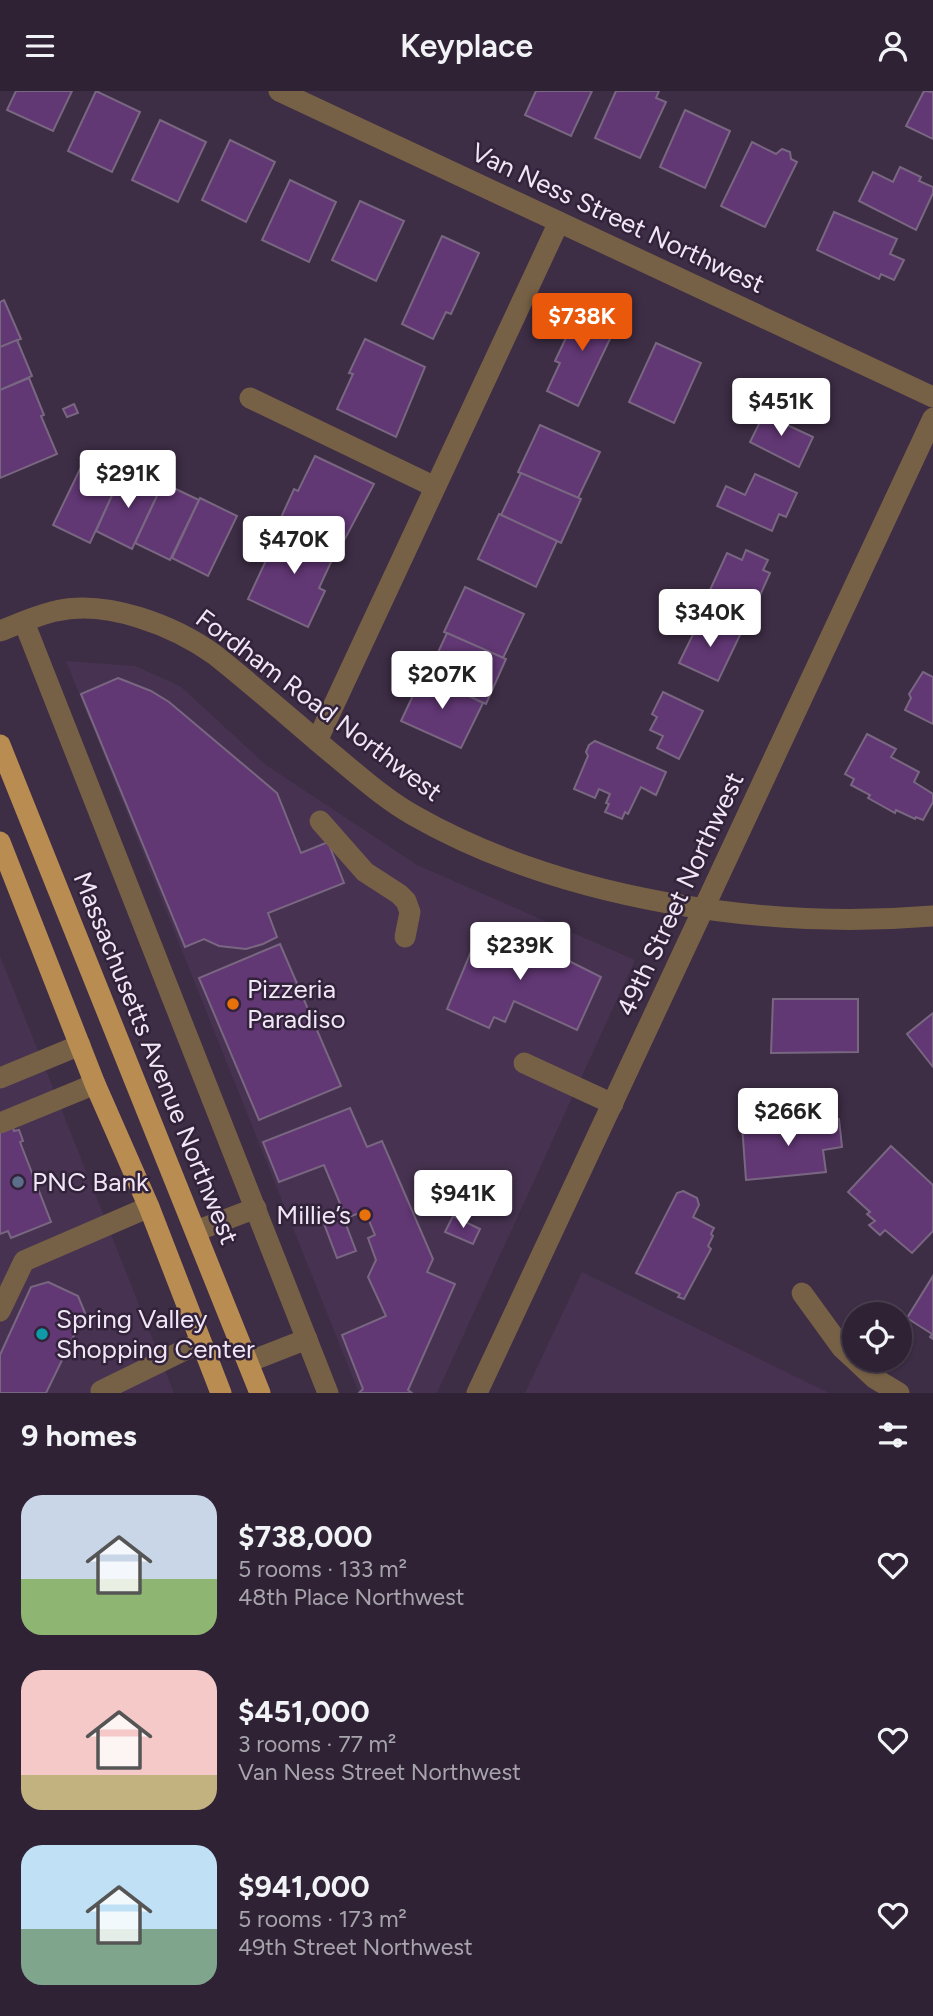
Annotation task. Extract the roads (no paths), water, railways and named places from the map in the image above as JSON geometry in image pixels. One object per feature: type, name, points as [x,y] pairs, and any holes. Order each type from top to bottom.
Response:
[{"type":"main road","name":"Massachusetts Avenue Northwest","points":[[0,745],[260,1393]]},
{"type":"main road","points":[[0,842],[95,1084],[149,1207],[221,1393]]},
{"type":"street","name":"Van Ness Street Northwest","points":[[279,91],[933,397]]},
{"type":"street","points":[[317,741],[559,222]]},
{"type":"street","points":[[250,398],[436,487]]},
{"type":"street","name":"49th Street Northwest","points":[[477,1393],[933,418]]},
{"type":"street","name":"Fordham Road Northwest","points":[[0,631],[58,610],[95,610],[131,616],[167,627],[215,655],[383,795],[412,814],[481,848],[564,879],[642,897],[758,916],[864,921],[933,916]]},
{"type":"street","points":[[24,622],[328,1393]]},
{"type":"street","points":[[320,821],[365,872],[406,901],[410,912],[405,937]]},
{"type":"street","points":[[0,1078],[80,1045]]},
{"type":"street","points":[[524,1063],[613,1104]]},
{"type":"street","points":[[0,1123],[95,1084]]},
{"type":"street","points":[[0,1311],[9,1267],[149,1207]]},
{"type":"street","points":[[196,1231],[256,1208]]},
{"type":"street","points":[[802,1293],[842,1348]]},
{"type":"street","points":[[248,1362],[307,1339]]},
{"type":"street","points":[[101,1391],[201,1342]]},
{"type":"street","points":[[868,1372],[899,1393]]},
{"type":"place","name":"Pizzeria Paradiso","points":[[233,1004]]},
{"type":"place","name":"PNC Bank","points":[[18,1182]]},
{"type":"place","name":"Millie’s","points":[[365,1215]]},
{"type":"place","name":"Spring Valley Shopping Center","points":[[42,1334]]}]
